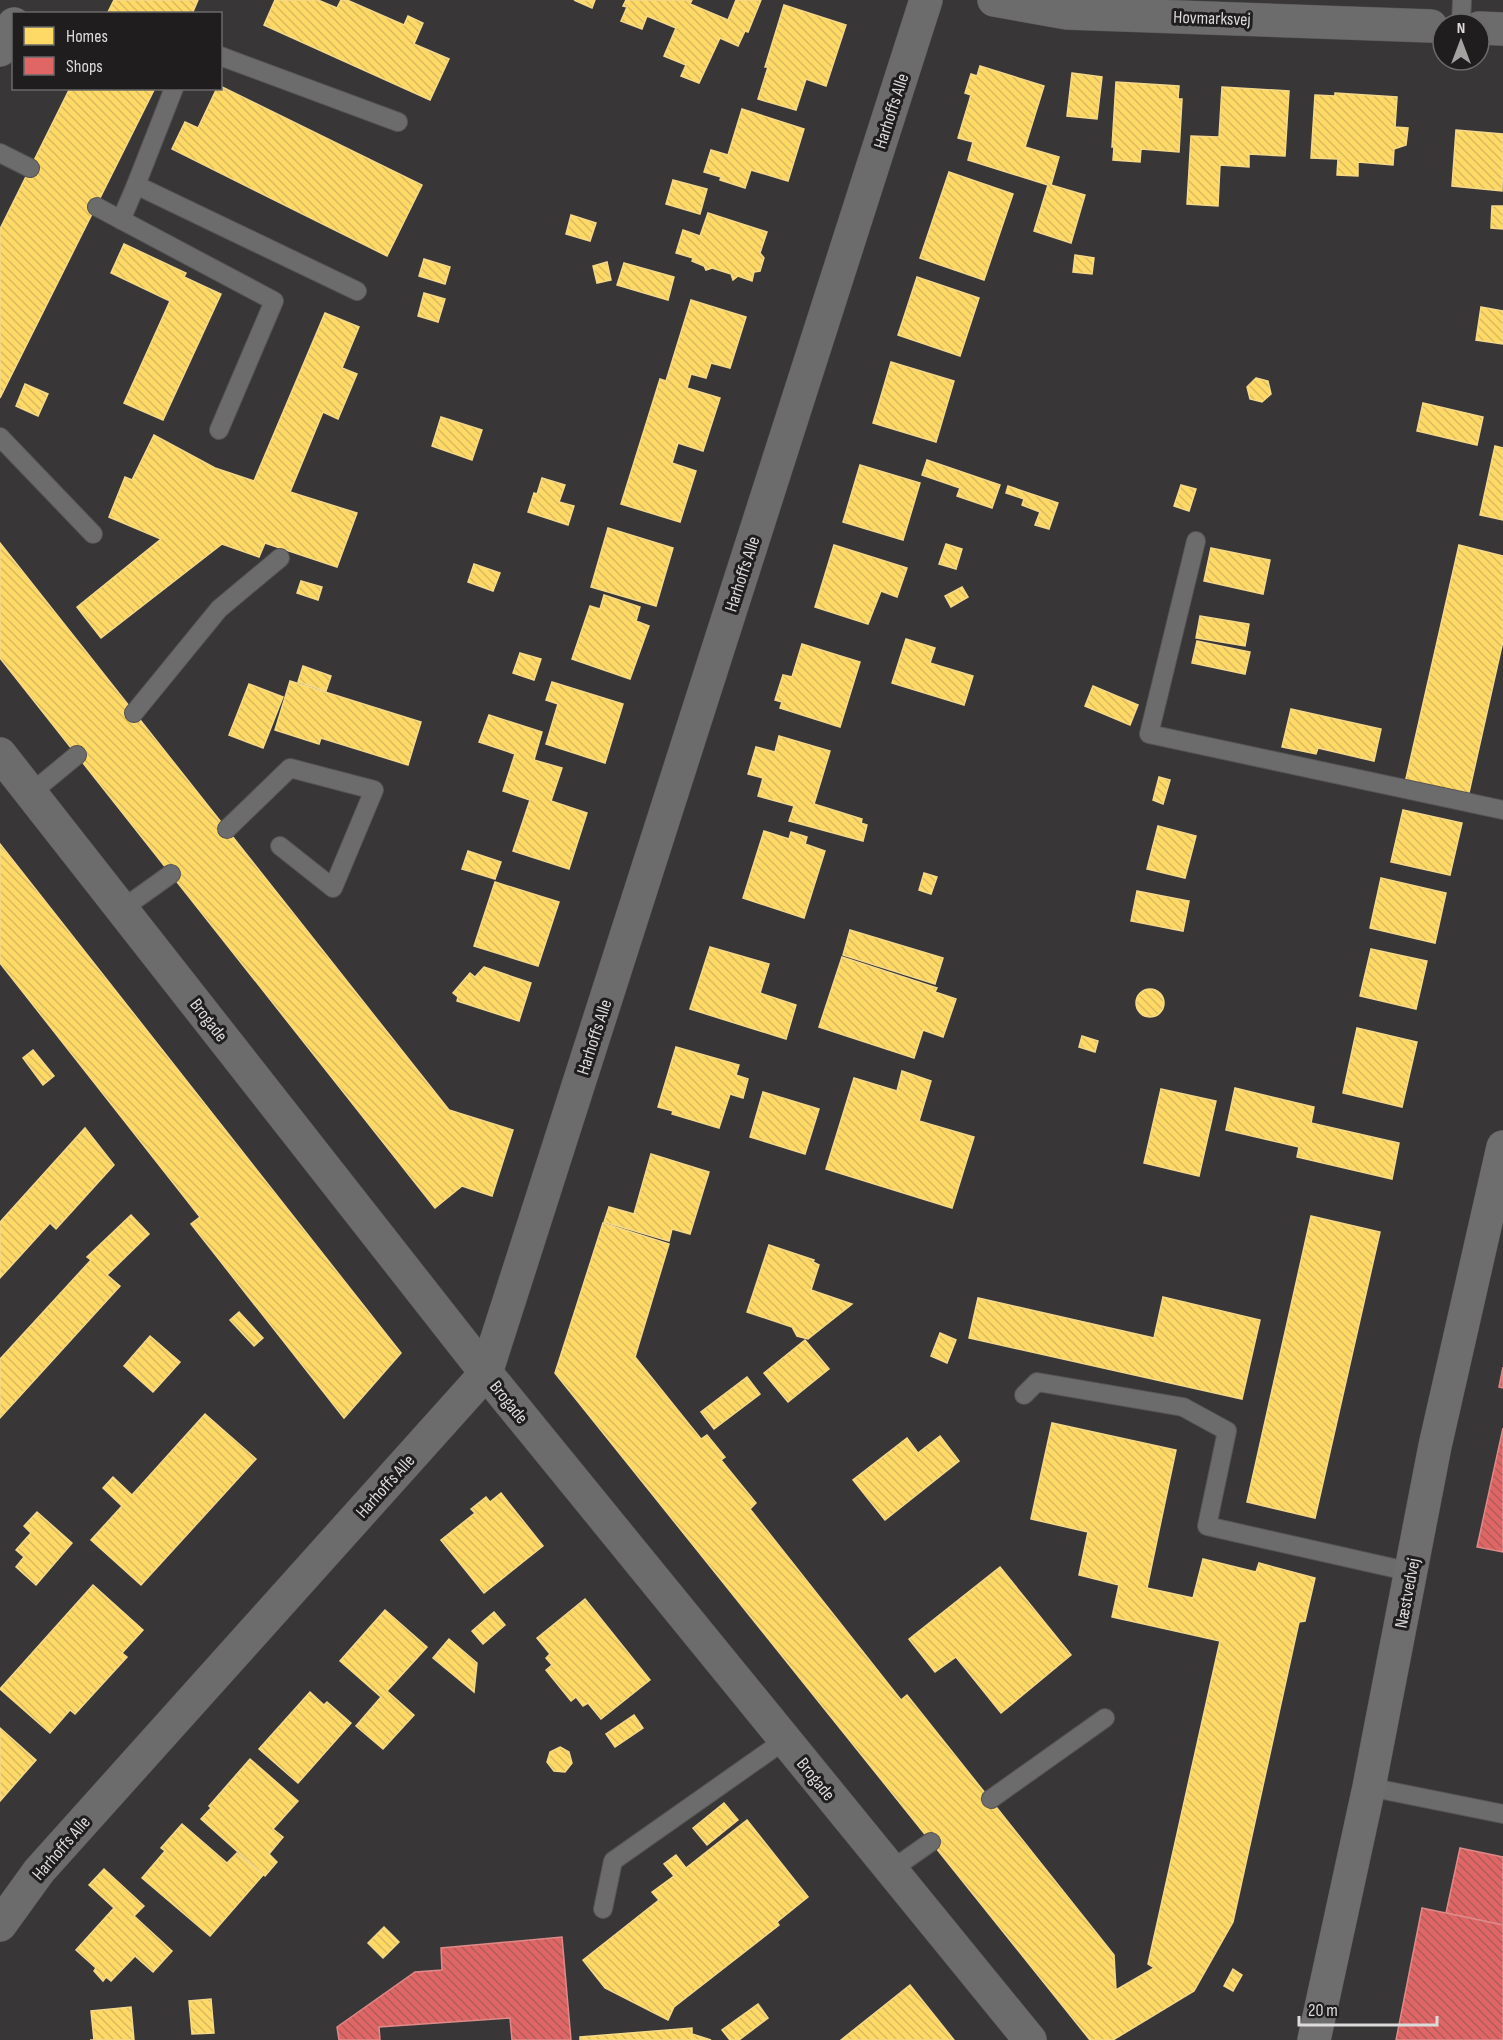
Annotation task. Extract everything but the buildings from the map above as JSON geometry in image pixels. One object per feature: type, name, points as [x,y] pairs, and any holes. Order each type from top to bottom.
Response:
[{"type":"street","name":"Harhoffs Alle","points":[[0,1925],[39,1871],[486,1373],[926,0]]},
{"type":"street","name":"Hovmarksvej","points":[[994,0],[1067,13],[1431,25]]},
{"type":"street","points":[[0,50],[12,28]]},
{"type":"street","name":"Brogade","points":[[0,754],[486,1373],[1030,2040]]},
{"type":"street","name":"Næstvedvej","points":[[1314,2040],[1369,1787],[1435,1446],[1503,1146]]},
{"type":"lane","points":[[222,57],[398,123]]},
{"type":"lane","points":[[121,220],[173,90]]},
{"type":"lane","points":[[0,153],[30,168]]},
{"type":"lane","points":[[136,185],[357,291]]},
{"type":"lane","points":[[97,207],[274,301],[219,430]]},
{"type":"lane","points":[[0,437],[93,534]]},
{"type":"lane","points":[[1196,542],[1149,735],[1503,810]]},
{"type":"lane","points":[[135,713],[219,609],[280,558]]},
{"type":"lane","points":[[31,794],[77,755]]},
{"type":"lane","points":[[227,830],[290,768],[374,790],[333,888],[280,846]]},
{"type":"lane","points":[[122,909],[171,874]]},
{"type":"lane","points":[[1024,1395],[1037,1382],[1183,1407],[1227,1431],[1207,1526],[1411,1572]]},
{"type":"lane","points":[[991,1799],[1105,1718]]},
{"type":"lane","points":[[603,1910],[613,1861],[785,1740]]},
{"type":"lane","points":[[1369,1787],[1503,1814]]},
{"type":"lane","points":[[891,1870],[931,1842]]}]
